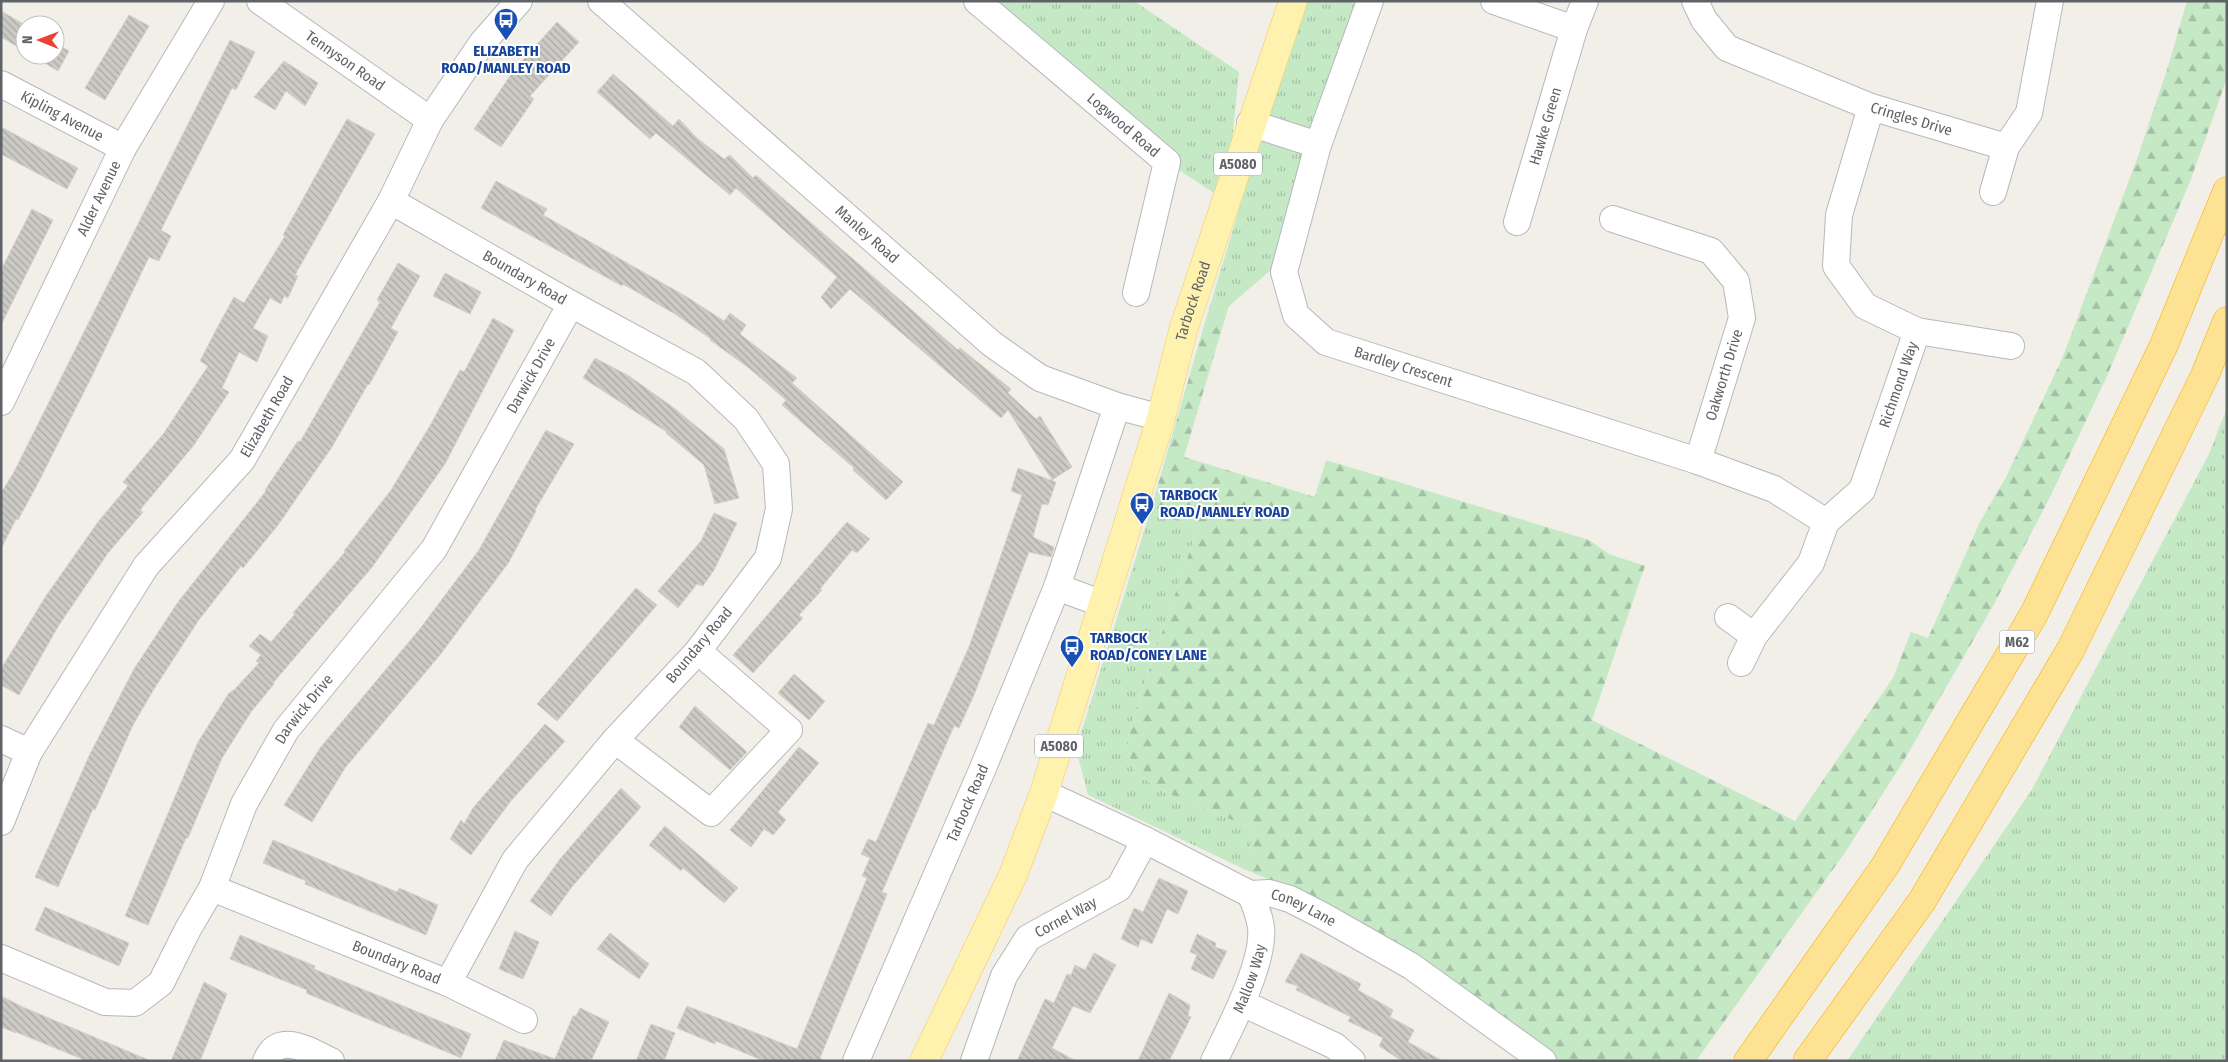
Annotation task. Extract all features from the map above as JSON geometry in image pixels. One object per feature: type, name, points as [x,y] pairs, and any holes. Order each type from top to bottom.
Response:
[{"type":"highway","name":"M62","points":[[1748,1061],[1885,866],[2034,614],[2164,345],[2227,191]]},
{"type":"highway","points":[[1807,1061],[1922,901],[2071,649],[2205,375],[2227,321]]},
{"type":"main road","name":"Tarbock Road","points":[[924,1061],[1013,875],[1044,793],[1161,418],[1184,327],[1292,1]]},
{"type":"street","name":"Alder Avenue","points":[[1,402],[122,148],[211,1]]},
{"type":"street","name":"Tennyson Road","points":[[260,1],[430,120]]},
{"type":"street","name":"Elizabeth Road","points":[[1,822],[29,752],[146,566],[242,460],[391,201],[430,120],[482,43],[519,1]]},
{"type":"street","name":"Manley Road","points":[[601,1],[992,344],[1040,378],[1117,406],[1161,418]]},
{"type":"street","name":"Logwood Road","points":[[977,1],[1167,162],[1136,293]]},
{"type":"street","name":"Bardley Crescent","points":[[1370,1],[1318,145],[1284,272],[1296,315],[1326,342],[1698,461],[1774,489],[1826,522]]},
{"type":"street","points":[[1494,1],[1574,29]]},
{"type":"street","name":"Hawke Green","points":[[1517,222],[1574,29],[1585,1]]},
{"type":"street","name":"Cringles Drive","points":[[1695,1],[1704,20],[1727,48],[1871,107],[2006,147]]},
{"type":"street","points":[[1993,192],[2006,147],[2029,113],[2050,1]]},
{"type":"street","name":"Kipling Avenue","points":[[1,84],[122,148]]},
{"type":"street","name":"Richmond Way","points":[[1740,663],[1754,636],[1811,563],[1826,522],[1862,490],[1916,331],[1865,306],[1836,266],[1839,215],[1871,107]]},
{"type":"street","points":[[1250,124],[1318,145]]},
{"type":"street","name":"Boundary Road","points":[[212,888],[448,983],[515,860],[615,740],[698,651],[768,558],[779,509],[776,464],[746,418],[696,372],[571,304],[391,201]]},
{"type":"street","name":"Oakworth Drive","points":[[1613,220],[1711,251],[1736,282],[1742,318],[1698,461]]},
{"type":"street","name":"Darwick Drive","points":[[1,958],[105,1002],[136,1003],[161,983],[188,929],[212,888],[244,804],[286,730],[434,549],[571,304]]},
{"type":"street","points":[[1916,331],[2011,346]]},
{"type":"street","name":"Tarbock Road","points":[[856,1061],[983,768],[1057,587],[1117,406]]},
{"type":"street","points":[[1057,587],[1103,604]]},
{"type":"street","points":[[1728,617],[1754,636]]},
{"type":"street","points":[[615,740],[711,813],[789,730],[698,651]]},
{"type":"street","points":[[1,739],[29,752]]},
{"type":"street","name":"Coney Lane","points":[[1044,793],[1146,840],[1250,894],[1269,893],[1290,898],[1324,916],[1411,966],[1472,1008],[1543,1061]]},
{"type":"street","name":"Cornel Way","points":[[974,1061],[1004,976],[1028,938],[1119,888],[1146,840]]},
{"type":"street","name":"Mallow Way","points":[[1214,1061],[1242,1003],[1261,945],[1261,927],[1257,907],[1250,894]]},
{"type":"street","points":[[448,983],[524,1020]]},
{"type":"street","points":[[1242,1003],[1335,1046],[1352,1061]]},
{"type":"street","points":[[266,1061],[270,1052],[276,1046],[285,1044],[295,1046],[331,1061]]},
{"type":"green space","points":[[978,1],[1134,1],[1239,72],[1226,201],[1167,162]]},
{"type":"green space","points":[[1302,1],[1365,1],[1273,268],[1203,329]]},
{"type":"green space","points":[[2187,1],[2227,1],[2227,78],[2189,184],[2107,376],[2049,499],[1993,606],[1903,762],[1846,851],[1696,1061],[1555,1061],[1300,892],[1246,870],[1254,829],[1165,792],[1135,773],[1127,748],[1134,715],[1198,527],[1150,512],[1203,329],[1229,305],[1184,457],[1315,497],[1326,460],[1589,540],[1609,554],[1645,566],[1592,720],[1795,821],[1893,678],[1911,632],[1928,638],[1980,522],[2006,477],[2062,359],[2137,159],[2167,70]]},
{"type":"green space","points":[[2227,408],[2227,1061],[1847,1061],[2031,791],[2209,454]]},
{"type":"green space","points":[[1150,512],[1198,527],[1134,715],[1127,748],[1135,773],[1165,792],[1254,829],[1246,870],[1088,795],[1076,749]]},
{"type":"building","points":[[1,11],[15,19],[15,45],[1,37]]},
{"type":"building","points":[[129,15],[149,26],[105,100],[85,88]]},
{"type":"building","points":[[557,22],[579,42],[530,96],[534,99],[501,147],[474,129],[514,70]]},
{"type":"building","points":[[230,40],[255,52],[236,90],[232,88],[161,230],[171,236],[159,261],[149,257],[37,485],[18,520],[16,519],[1,549],[1,493],[14,472]]},
{"type":"building","points":[[65,49],[69,51],[65,58]]},
{"type":"building","points":[[284,61],[318,83],[305,106],[286,91],[275,110],[254,97]]},
{"type":"building","points":[[48,65],[61,65],[58,71]]},
{"type":"building","points":[[613,74],[673,126],[679,119],[697,138],[724,159],[730,155],[753,178],[756,175],[958,350],[960,348],[1011,389],[1008,393],[1036,419],[1040,416],[1072,467],[1052,480],[1008,410],[1001,418],[850,289],[831,309],[821,297],[837,277],[736,188],[730,195],[656,133],[650,139],[597,92]]},
{"type":"building","points":[[347,119],[375,134],[295,275],[298,276],[288,298],[284,296],[281,304],[270,298],[253,328],[268,336],[257,362],[239,352],[222,388],[229,392],[194,445],[140,510],[143,512],[108,553],[59,625],[19,695],[1,685],[1,669],[46,596],[98,522],[128,486],[123,482],[164,433],[208,366],[200,361],[234,297],[244,303],[285,236],[283,235]]},
{"type":"building","points":[[1,127],[78,168],[67,189],[1,154]]},
{"type":"building","points":[[496,181],[547,209],[543,215],[687,297],[724,321],[730,313],[746,325],[740,334],[797,378],[792,383],[903,482],[886,500],[853,470],[854,468],[782,405],[786,400],[711,339],[675,314],[623,284],[622,286],[481,208]]},
{"type":"building","points":[[32,209],[53,220],[1,325],[1,270]]},
{"type":"building","points":[[398,263],[420,276],[391,328],[398,332],[369,385],[332,447],[278,525],[243,568],[241,566],[198,621],[154,689],[133,725],[58,887],[35,877],[90,754],[134,669],[178,602],[266,491],[298,441],[300,442],[380,302],[377,300]]},
{"type":"building","points":[[445,273],[481,292],[470,314],[433,296]]},
{"type":"building","points":[[493,318],[514,330],[445,464],[373,566],[273,683],[251,712],[222,758],[148,925],[125,916],[198,742],[229,693],[259,663],[256,661],[261,655],[249,646],[260,634],[271,642],[345,552],[391,490],[431,424],[460,370],[464,372]]},
{"type":"building","points":[[595,358],[629,376],[674,408],[724,449],[739,498],[715,504],[704,465],[667,432],[583,378]]},
{"type":"building","points":[[546,430],[574,444],[535,510],[509,562],[440,655],[345,768],[312,822],[284,805],[320,748],[419,630],[479,550]]},
{"type":"building","points":[[1018,468],[1056,482],[1048,505],[1042,504],[1033,537],[1054,547],[1051,557],[1029,552],[974,695],[959,728],[954,726],[882,892],[887,894],[820,1058],[824,1061],[764,1061],[716,1041],[715,1044],[677,1028],[687,1006],[797,1049],[867,878],[862,876],[870,858],[861,854],[868,839],[876,842],[928,723],[934,725],[969,647],[1022,495],[1011,491]]},
{"type":"building","points":[[714,513],[737,523],[714,570],[703,586],[697,584],[678,608],[658,591],[701,541]]},
{"type":"building","points":[[847,522],[870,539],[857,553],[852,550],[820,589],[822,590],[799,615],[803,618],[753,673],[733,655]]},
{"type":"building","points":[[636,588],[657,605],[557,721],[537,704]]},
{"type":"building","points":[[794,674],[825,701],[809,720],[778,693]]},
{"type":"building","points":[[695,706],[747,752],[730,770],[679,727]]},
{"type":"building","points":[[545,724],[565,741],[510,802],[471,855],[450,839],[461,820],[464,824],[473,808]]},
{"type":"building","points":[[799,747],[819,763],[778,812],[786,820],[773,835],[764,829],[751,847],[730,830]]},
{"type":"building","points":[[621,788],[641,807],[571,888],[551,916],[530,901],[560,859]]},
{"type":"building","points":[[665,826],[738,888],[724,903],[683,868],[681,871],[649,845]]},
{"type":"building","points":[[273,840],[397,892],[399,888],[438,905],[426,935],[305,884],[306,881],[263,863]]},
{"type":"building","points":[[1159,878],[1188,891],[1178,914],[1167,909],[1152,944],[1141,939],[1138,947],[1121,939],[1134,908],[1143,912]]},
{"type":"building","points":[[45,907],[129,943],[119,966],[35,930]]},
{"type":"building","points":[[515,931],[539,942],[523,979],[499,969]]},
{"type":"building","points":[[610,933],[649,964],[639,979],[597,949]]},
{"type":"building","points":[[1197,934],[1216,943],[1215,947],[1227,951],[1213,979],[1191,969],[1197,955],[1190,952]]},
{"type":"building","points":[[240,935],[315,966],[314,969],[471,1034],[461,1058],[306,993],[307,990],[230,959]]},
{"type":"building","points":[[1094,953],[1116,965],[1090,1013],[1073,1006],[1052,1048],[1076,1061],[1017,1061],[1045,999],[1054,1003],[1067,974],[1071,975],[1075,965],[1085,970]]},
{"type":"building","points":[[1301,953],[1361,984],[1358,990],[1393,1010],[1390,1017],[1414,1030],[1408,1042],[1443,1061],[1402,1061],[1379,1046],[1383,1038],[1348,1021],[1351,1017],[1296,990],[1298,986],[1285,982]]},
{"type":"building","points":[[204,982],[227,994],[200,1061],[171,1061]]},
{"type":"building","points":[[1169,993],[1190,1005],[1188,1016],[1191,1017],[1169,1061],[1138,1061]]},
{"type":"building","points":[[1,996],[151,1061],[87,1061],[1,1027]]},
{"type":"building","points":[[580,1008],[609,1022],[591,1061],[495,1061],[504,1040],[555,1059],[573,1016],[576,1016]]},
{"type":"building","points":[[651,1024],[675,1033],[664,1061],[636,1061]]},
{"type":"place","name":"ELIZABETH ROAD/MANLEY ROAD","points":[[506,41]]},
{"type":"place","name":"TARBOCK ROAD/MANLEY ROAD","points":[[1142,525]]},
{"type":"place","name":"TARBOCK ROAD/CONEY LANE","points":[[1072,668]]}]
